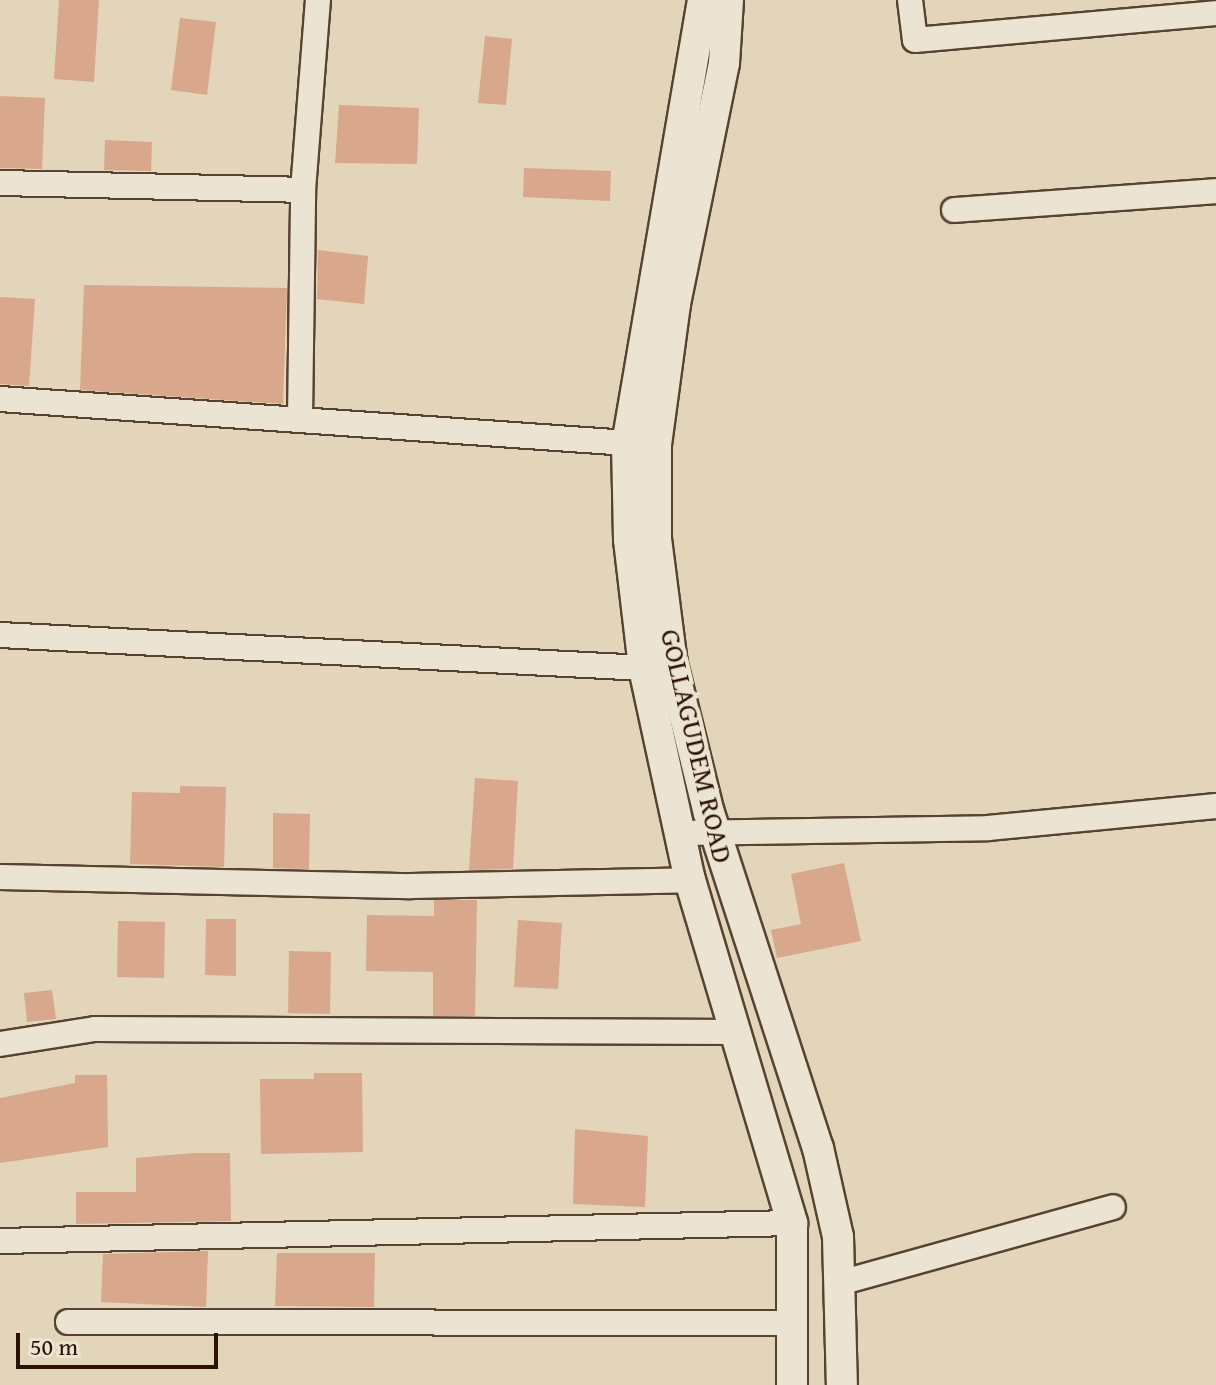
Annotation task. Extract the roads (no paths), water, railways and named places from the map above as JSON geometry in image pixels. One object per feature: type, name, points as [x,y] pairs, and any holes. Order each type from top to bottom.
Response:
[{"type":"street","points":[[300,418],[303,190],[318,0]]},
{"type":"street","name":"GOLLAGUDEM ROAD","points":[[703,0],[627,443],[644,668],[683,833],[690,880],[738,1032],[792,1223],[795,1323],[792,1385]]},
{"type":"street","name":"GOLLAGUDEM ROAD","points":[[728,0],[724,63],[675,304],[656,445],[656,539],[672,664],[714,829],[818,1148],[843,1282],[842,1385]]},
{"type":"street","points":[[910,0],[915,40],[1216,13]]},
{"type":"street","points":[[0,183],[303,190]]},
{"type":"street","points":[[954,210],[1216,191]]},
{"type":"street","points":[[0,399],[627,443]]},
{"type":"street","points":[[0,635],[644,668]]},
{"type":"street","points":[[683,833],[714,829],[988,828],[1216,806]]},
{"type":"street","points":[[0,877],[411,886],[690,880]]},
{"type":"street","points":[[0,1044],[95,1029],[738,1032]]},
{"type":"street","points":[[843,1282],[1113,1207]]},
{"type":"street","points":[[0,1241],[792,1223]]},
{"type":"street","points":[[68,1322],[795,1323]]}]
